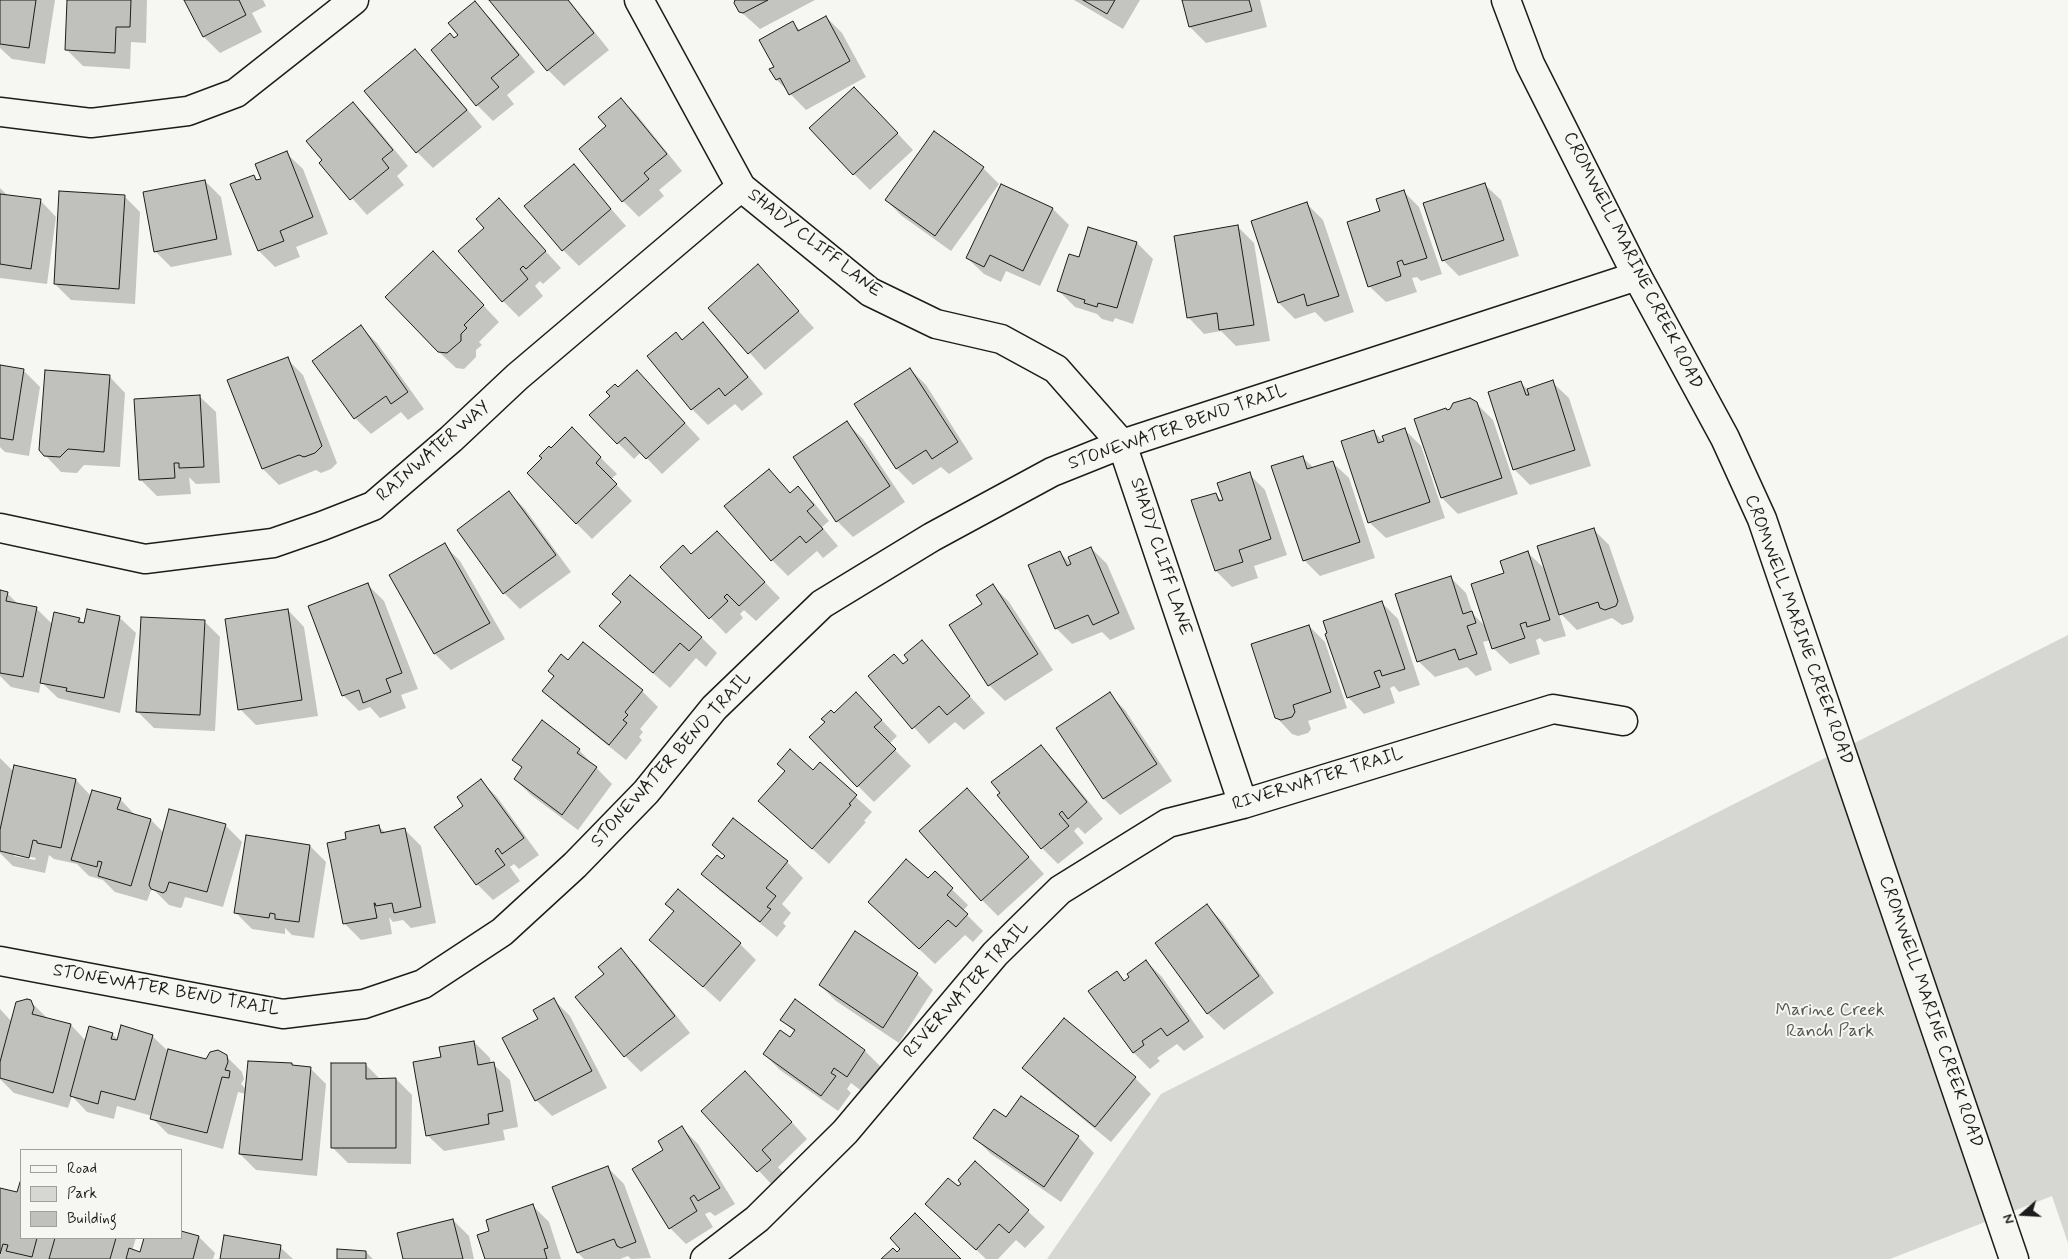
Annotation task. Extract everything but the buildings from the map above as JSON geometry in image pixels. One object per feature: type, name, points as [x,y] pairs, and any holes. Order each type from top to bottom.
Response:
[{"type":"street","points":[[0,112],[91,123],[188,111],[236,93],[354,0]]},
{"type":"street","name":"SHADY CLIFF LANE","points":[[640,0],[741,187],[870,292],[936,324],[1001,340],[1056,369],[1122,444],[1243,804]]},
{"type":"street","name":"CROMWELL MARINE CREEK ROAD","points":[[1506,0],[1530,64],[1638,276],[1725,438],[1762,519],[2014,1259]]},
{"type":"street","name":"RAINWATER WAY","points":[[0,528],[145,559],[273,543],[373,506],[451,439],[517,377],[741,187]]},
{"type":"street","name":"STONEWATER BEND TRAIL","points":[[0,960],[283,1014],[364,1004],[423,984],[502,932],[575,865],[646,792],[714,708],[822,604],[932,537],[1052,472],[1122,444],[1638,276]]},
{"type":"street","name":"RIVERWATER TRAIL","points":[[705,1259],[757,1219],[845,1132],[994,954],[1060,890],[1168,823],[1243,804],[1553,709],[1623,721]]},
{"type":"green space","name":"Marine Creek Ranch Park","points":[[2068,635],[2068,1243],[2052,1196],[1890,1259],[1047,1259],[1161,1094]]}]
